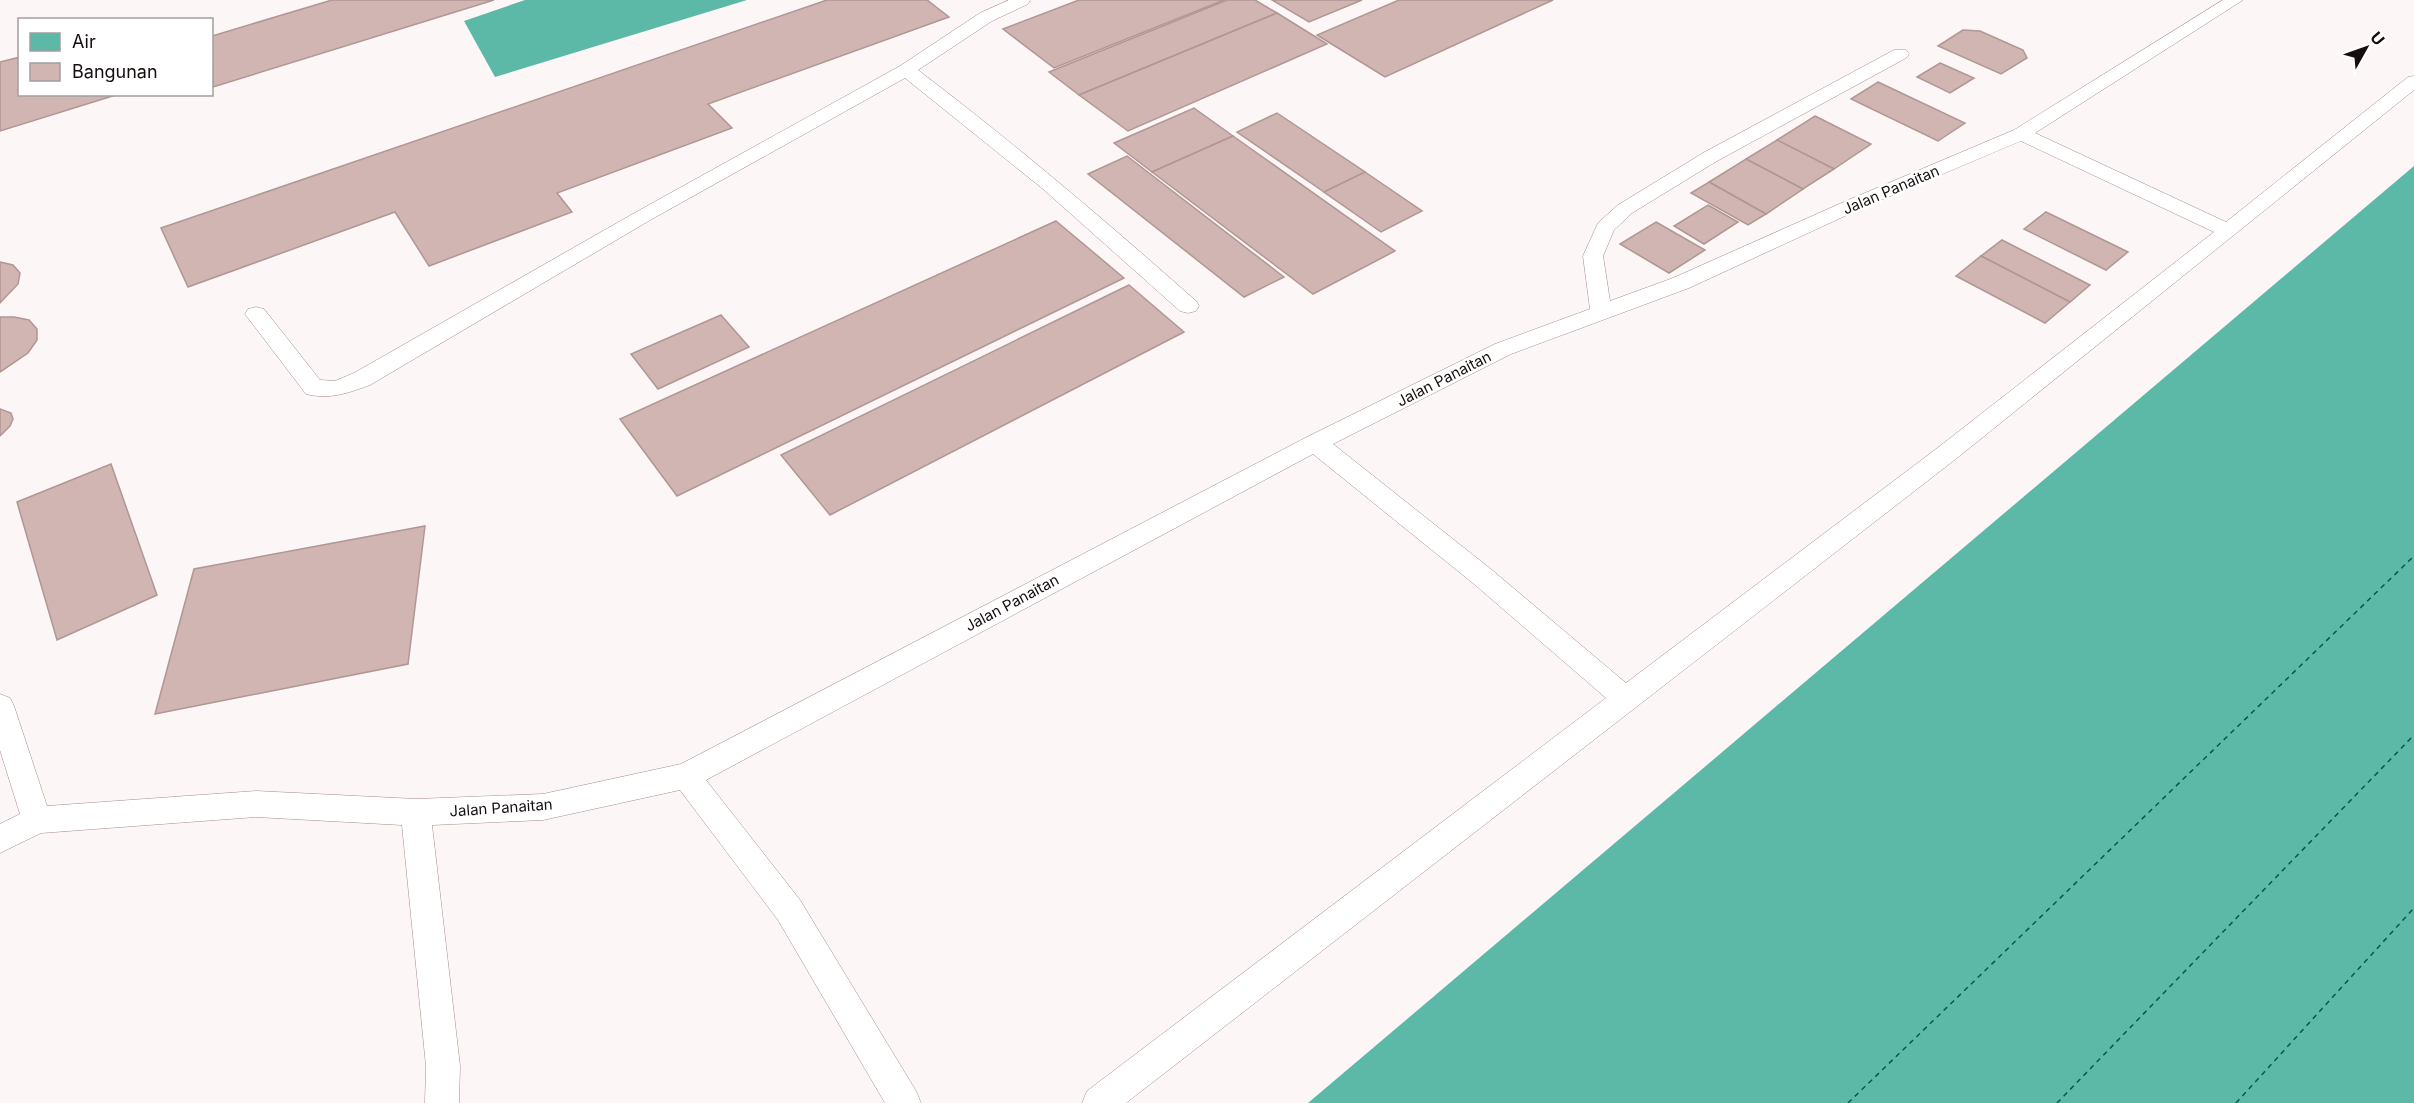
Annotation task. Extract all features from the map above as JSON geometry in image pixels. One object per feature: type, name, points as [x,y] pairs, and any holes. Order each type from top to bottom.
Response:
[{"type":"lane","points":[[256,314],[314,388],[337,389],[362,379],[645,215],[906,70],[986,17],[1022,0]]},
{"type":"lane","name":"Jalan Panaitan","points":[[0,839],[37,820],[256,804],[416,812],[543,807],[686,776],[1315,443],[1503,349],[1681,284],[1853,205],[2021,134],[2235,0]]},
{"type":"lane","points":[[1601,313],[1593,256],[1605,227],[1625,209],[1710,157],[1900,54]]},
{"type":"lane","points":[[906,70],[979,124],[1097,223],[1188,306]]},
{"type":"lane","points":[[1099,1103],[1266,972],[1625,698],[1702,642],[2096,338],[2414,81]]},
{"type":"lane","points":[[2021,134],[2228,231]]},
{"type":"lane","points":[[1315,443],[1483,577],[1625,698]]},
{"type":"lane","points":[[0,706],[37,820]]},
{"type":"lane","points":[[686,776],[789,910],[904,1103]]},
{"type":"lane","points":[[416,812],[443,1066],[442,1103]]},
{"type":"water","points":[[525,0],[747,0],[495,77],[464,21]]},
{"type":"water","points":[[2414,166],[2414,1103],[1308,1103]]},
{"type":"building","points":[[332,0],[494,0],[213,87],[213,36]]},
{"type":"building","points":[[827,0],[927,0],[949,17],[708,104],[732,128],[557,193],[572,212],[429,266],[395,212],[188,287],[161,228]]},
{"type":"building","points":[[1079,0],[1224,0],[1054,68],[1003,29]]},
{"type":"building","points":[[1227,0],[1255,0],[1277,13],[1079,95],[1049,72]]},
{"type":"building","points":[[1272,0],[1362,0],[1309,22]]},
{"type":"building","points":[[1399,0],[1553,0],[1385,77],[1317,35]]},
{"type":"building","points":[[1277,13],[1327,44],[1128,131],[1079,95]]},
{"type":"building","points":[[1963,30],[1980,31],[2023,50],[2027,58],[2001,74],[1938,46]]},
{"type":"building","points":[[18,58],[18,96],[113,96],[0,131],[0,62]]},
{"type":"building","points":[[1940,63],[1974,78],[1950,93],[1917,77]]},
{"type":"building","points":[[1878,82],[1965,123],[1938,141],[1851,99]]},
{"type":"building","points":[[1194,108],[1233,136],[1152,172],[1114,143]]},
{"type":"building","points":[[1277,113],[1365,172],[1324,192],[1237,132]]},
{"type":"building","points":[[1815,116],[1871,144],[1834,169],[1777,140]]},
{"type":"building","points":[[1233,136],[1395,251],[1313,294],[1152,172]]},
{"type":"building","points":[[1777,140],[1834,169],[1803,189],[1746,159]]},
{"type":"building","points":[[1127,156],[1284,277],[1244,297],[1088,174]]},
{"type":"building","points":[[1746,159],[1803,189],[1766,214],[1709,182]]},
{"type":"building","points":[[1365,172],[1422,211],[1381,232],[1324,192]]},
{"type":"building","points":[[1709,182],[1766,214],[1748,225],[1691,193]]},
{"type":"building","points":[[1708,205],[1738,222],[1704,244],[1674,226]]},
{"type":"building","points":[[2046,212],[2128,252],[2106,270],[2024,229]]},
{"type":"building","points":[[1056,221],[1124,278],[677,496],[620,419]]},
{"type":"building","points":[[1656,222],[1705,250],[1669,273],[1620,244]]},
{"type":"building","points":[[2002,240],[2090,285],[2070,302],[1981,256]]},
{"type":"building","points":[[1981,256],[2070,302],[2045,323],[1956,276]]},
{"type":"building","points":[[0,262],[13,265],[20,273],[18,284],[0,303]]},
{"type":"building","points":[[1129,285],[1184,332],[830,515],[781,455]]},
{"type":"building","points":[[721,315],[749,347],[658,389],[631,354]]},
{"type":"building","points":[[0,317],[29,320],[37,329],[37,340],[28,353],[0,372]]},
{"type":"building","points":[[0,409],[11,413],[13,419],[10,426],[0,436]]},
{"type":"building","points":[[111,464],[157,595],[57,640],[17,502]]},
{"type":"building","points":[[425,526],[408,664],[155,714],[194,569]]},
{"type":"ferry route","points":[[1848,1103],[2414,556]]},
{"type":"ferry route","points":[[2057,1103],[2414,735]]},
{"type":"ferry route","points":[[2236,1103],[2414,908]]}]
